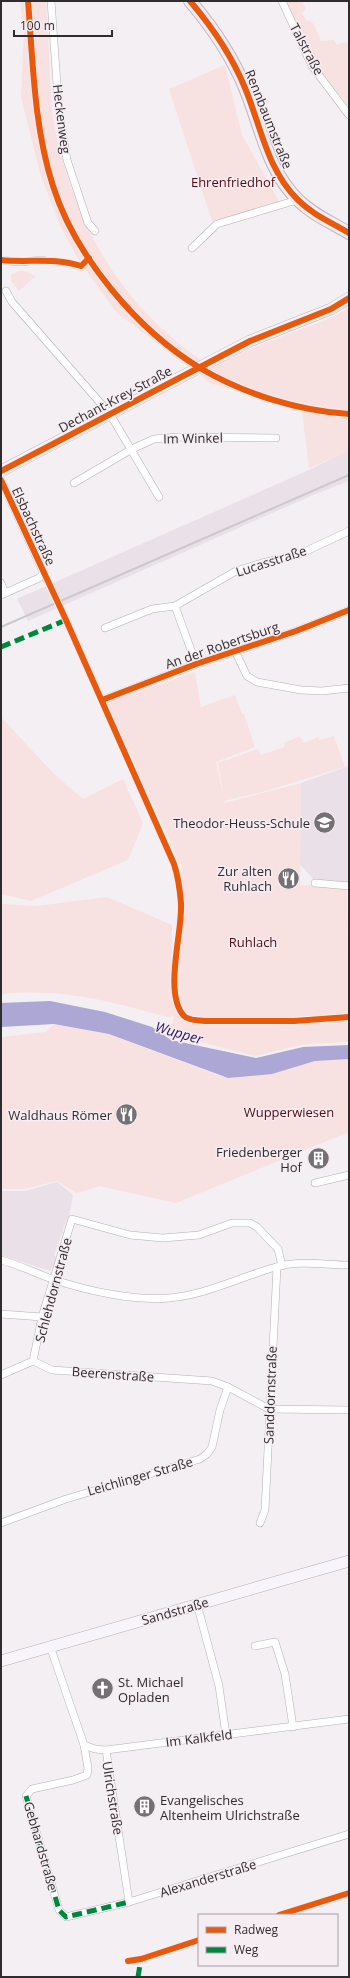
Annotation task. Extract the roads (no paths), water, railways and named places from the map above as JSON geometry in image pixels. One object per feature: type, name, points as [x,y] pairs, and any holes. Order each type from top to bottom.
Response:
[{"type":"main road","name":"Rennbaumstraße","points":[[190,1],[217,34],[237,69],[248,95],[262,139],[274,166],[286,187],[297,200],[320,218],[347,230]]},
{"type":"street","name":"Heckenweg","points":[[51,1],[59,112],[67,160],[88,223],[95,231]]},
{"type":"street","name":"Talstraße","points":[[282,1],[312,66],[349,115]]},
{"type":"street","points":[[192,248],[217,224],[297,200]]},
{"type":"street","points":[[1,260],[19,262],[31,259],[43,260]]},
{"type":"street","points":[[6,292],[12,302],[110,414],[159,497]]},
{"type":"street","name":"Dechant-Krey-Straße","points":[[1,471],[250,341],[331,309],[349,298]]},
{"type":"street","name":"Im Winkel","points":[[74,483],[131,450],[154,439],[178,437],[276,438]]},
{"type":"street","name":"Elsbachstraße","points":[[1,480],[45,577],[39,578],[3,594]]},
{"type":"street","name":"Lucasstraße","points":[[105,628],[152,609],[175,606],[236,571],[300,554],[349,531]]},
{"type":"street","points":[[1,583],[3,594]]},
{"type":"street","points":[[175,606],[196,664]]},
{"type":"street","name":"An der Robertsburg","points":[[102,700],[196,664],[296,631],[349,610]]},
{"type":"street","points":[[234,651],[247,676],[257,682],[301,690],[322,691],[349,688]]},
{"type":"street","points":[[315,883],[349,886]]},
{"type":"street","points":[[315,1183],[349,1175]]},
{"type":"street","name":"Schlehdornstraße","points":[[33,1361],[42,1317],[55,1280],[72,1219],[130,1235],[163,1238],[199,1235],[232,1223],[250,1223],[257,1227],[278,1249],[279,1266]]},
{"type":"street","points":[[1,1260],[78,1287],[139,1297],[169,1298],[206,1291],[279,1266],[300,1264],[349,1266]]},
{"type":"street","name":"Sanddornstraße","points":[[260,1523],[265,1510],[275,1287],[279,1266]]},
{"type":"street","points":[[1,1314],[42,1317]]},
{"type":"street","points":[[1,1375],[33,1361]]},
{"type":"street","name":"Beerenstraße","points":[[33,1361],[52,1370],[212,1381],[228,1387]]},
{"type":"street","points":[[228,1387],[269,1409],[349,1410]]},
{"type":"street","name":"Leichlinger Straße","points":[[1,1522],[73,1496],[200,1459],[207,1454],[212,1447],[220,1410],[228,1387]]},
{"type":"street","name":"Sandstraße","points":[[1,1661],[196,1604],[349,1562]]},
{"type":"street","points":[[196,1604],[219,1686],[226,1734]]},
{"type":"street","points":[[255,1646],[275,1642],[285,1674],[292,1727]]},
{"type":"street","points":[[50,1646],[84,1745]]},
{"type":"street","name":"Im Kalkfeld","points":[[106,1750],[349,1719]]},
{"type":"street","name":"Ulrichstraße","points":[[84,1745],[95,1750],[106,1750],[129,1902]]},
{"type":"street","name":"Gebhardstraße","points":[[66,1917],[59,1910],[26,1796],[32,1789],[73,1780],[87,1775],[88,1768],[84,1745]]},
{"type":"street","name":"Alexanderstraße","points":[[66,1917],[129,1902],[349,1834]]},
{"type":"railway","points":[[1,627],[349,475]]},
{"type":"place","name":"Theodor-Heuss-Schule","points":[[325,823]]},
{"type":"place","name":"Zur alten Ruhlach","points":[[288,878]]},
{"type":"place","name":"Waldhaus Römer","points":[[127,1115]]},
{"type":"place","name":"Friedenberger Hof","points":[[318,1159]]},
{"type":"place","name":"St. Michael Opladen","points":[[103,1689]]},
{"type":"place","name":"Evangelisches Altenheim Ulrichstraße","points":[[145,1807]]},
{"type":"park label","name":"Ehrenfriedhof","points":[[233,182]]},
{"type":"park label","name":"Ruhlach","points":[[253,942]]},
{"type":"park label","name":"Wupperwiesen","points":[[289,1112]]},
{"type":"water label","name":"Wupper","points":[[179,1033]]}]
